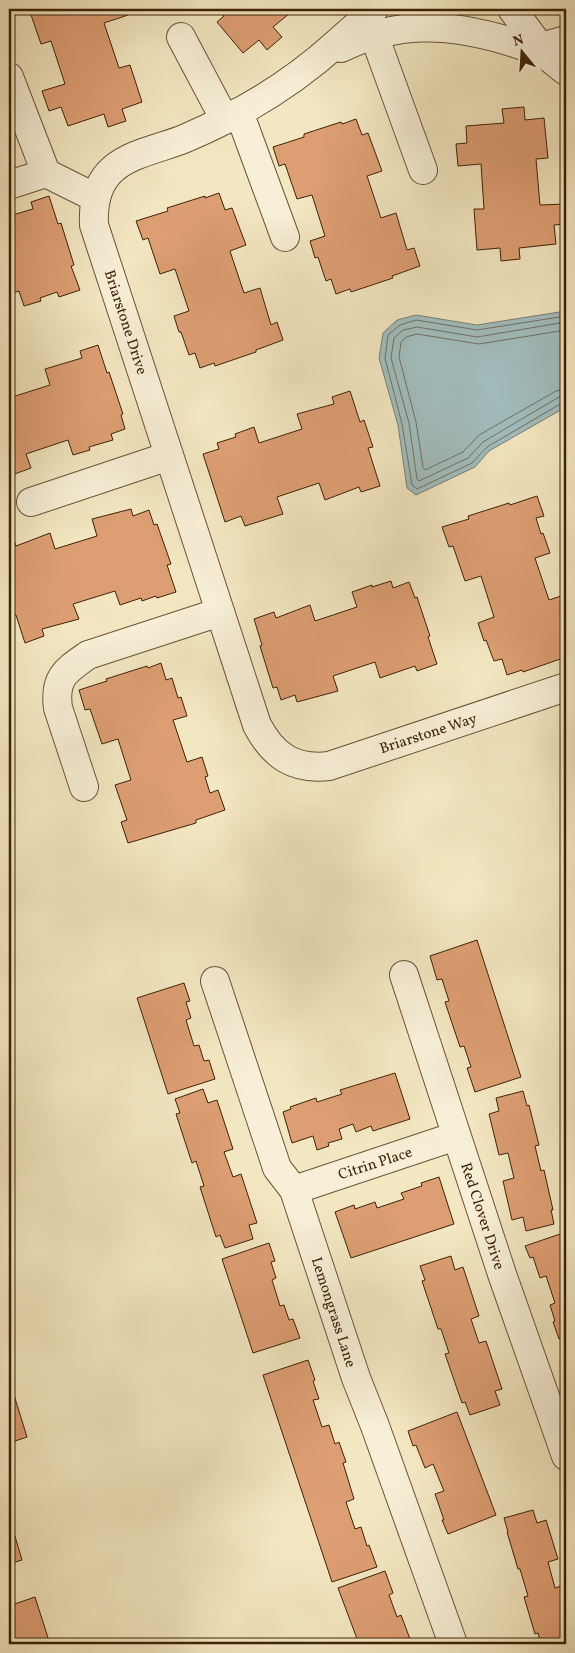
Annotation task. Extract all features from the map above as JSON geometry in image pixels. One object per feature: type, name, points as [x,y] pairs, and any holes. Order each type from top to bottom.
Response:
[{"type":"street","name":"Briarstone Drive","points":[[289,760],[268,744],[257,725],[94,225],[94,215],[96,198],[104,180],[119,166],[134,157],[185,138],[255,104],[323,56],[374,9]]},
{"type":"street","points":[[512,9],[555,53]]},
{"type":"street","points":[[323,56],[374,35],[412,28],[441,27],[470,30],[555,53]]},
{"type":"street","points":[[374,35],[423,170]]},
{"type":"street","points":[[181,37],[232,116],[285,237]]},
{"type":"street","points":[[9,77],[46,173],[96,198]]},
{"type":"street","points":[[9,185],[46,173]]},
{"type":"street","points":[[31,502],[169,456]]},
{"type":"street","points":[[84,787],[58,708],[56,694],[60,680],[72,666],[88,655],[220,612]]},
{"type":"street","name":"Briarstone Way","points":[[289,760],[304,766],[319,768],[329,766],[566,687]]},
{"type":"street","name":"Red Clover Drive","points":[[404,975],[502,1274],[566,1456]]},
{"type":"street","name":"Lemongrass Lane","points":[[215,981],[277,1168],[294,1190],[356,1378],[453,1644]]},
{"type":"street","name":"Citrin Place","points":[[294,1190],[456,1136]]},
{"type":"water","points":[[566,311],[566,407],[489,451],[475,467],[416,495],[407,488],[398,425],[379,358],[383,333],[397,320],[416,315],[477,325]]},
{"type":"building","points":[[29,9],[126,9],[128,15],[104,23],[119,68],[130,65],[142,102],[122,109],[126,121],[108,127],[104,114],[68,126],[61,107],[49,111],[42,91],[65,84],[51,41],[41,44]]},
{"type":"building","points":[[218,9],[295,9],[273,27],[282,37],[267,50],[259,40],[243,53],[217,22],[224,16]]},
{"type":"building","points":[[524,107],[525,120],[544,118],[548,158],[536,159],[540,205],[565,204],[566,224],[554,225],[556,244],[519,248],[520,259],[501,261],[500,248],[477,250],[474,209],[484,209],[481,164],[458,166],[456,144],[467,143],[466,126],[504,123],[502,109]]},
{"type":"building","points":[[356,119],[362,135],[368,133],[382,171],[367,176],[381,218],[396,213],[407,250],[414,248],[420,266],[392,276],[393,278],[351,292],[350,289],[336,294],[331,279],[326,281],[318,257],[315,258],[310,241],[325,236],[312,195],[297,199],[285,164],[279,166],[273,147],[304,137],[304,134]]},
{"type":"building","points":[[219,193],[225,210],[232,208],[246,245],[230,251],[244,293],[260,288],[271,325],[277,322],[283,340],[256,350],[256,352],[215,366],[214,363],[200,368],[195,353],[189,355],[174,316],[189,311],[175,269],[160,274],[148,238],[143,240],[136,221],[168,211],[167,208]]},
{"type":"building","points":[[49,196],[58,224],[61,223],[74,265],[71,266],[80,290],[59,297],[57,292],[40,298],[41,301],[24,306],[19,291],[9,294],[9,216],[33,209],[31,202]]},
{"type":"building","points":[[98,345],[123,414],[121,415],[125,429],[111,434],[113,440],[89,447],[90,450],[73,455],[68,440],[26,454],[31,468],[9,476],[9,398],[50,385],[45,369],[82,358],[80,351]]},
{"type":"building","points":[[350,391],[360,422],[364,420],[373,447],[368,448],[380,486],[361,492],[359,487],[325,500],[319,483],[277,497],[283,514],[245,526],[241,516],[225,522],[203,454],[219,449],[217,443],[236,437],[235,434],[254,427],[259,443],[302,429],[297,414],[334,404],[332,397]]},
{"type":"building","points":[[537,496],[544,516],[536,518],[550,553],[535,558],[549,600],[564,595],[566,601],[566,657],[523,672],[522,670],[507,675],[502,659],[494,661],[478,623],[494,617],[481,576],[465,581],[453,546],[449,547],[442,527],[469,519],[468,516]]},
{"type":"building","points":[[131,509],[133,516],[149,510],[154,525],[157,524],[171,564],[167,565],[176,592],[142,601],[141,598],[120,605],[115,591],[73,604],[79,619],[42,629],[44,636],[25,643],[16,615],[13,616],[9,604],[9,542],[14,540],[16,546],[50,533],[55,549],[97,536],[92,519]]},
{"type":"building","points":[[391,581],[393,588],[409,582],[415,598],[417,597],[437,664],[417,671],[415,666],[380,678],[375,662],[333,676],[338,691],[297,702],[295,695],[281,700],[277,687],[273,688],[254,619],[274,612],[276,618],[310,605],[315,621],[357,607],[352,592]]},
{"type":"building","points":[[161,663],[166,680],[172,678],[178,698],[181,697],[187,716],[173,720],[187,762],[202,757],[208,776],[205,777],[210,793],[218,790],[225,810],[196,820],[196,823],[128,843],[121,822],[127,820],[115,785],[131,780],[118,739],[102,744],[90,709],[85,710],[79,690],[107,681],[106,679]]},
{"type":"building","points":[[477,940],[521,1077],[475,1092],[467,1068],[471,1067],[464,1046],[460,1047],[445,1002],[449,1001],[442,979],[437,980],[430,956]]},
{"type":"building","points":[[184,983],[190,1001],[186,1002],[191,1018],[186,1020],[194,1046],[199,1045],[204,1061],[209,1060],[215,1079],[168,1094],[137,998]]},
{"type":"building","points":[[395,1073],[410,1119],[373,1131],[371,1126],[356,1132],[353,1124],[339,1129],[342,1139],[328,1143],[329,1146],[317,1150],[313,1136],[292,1143],[283,1112],[291,1109],[290,1107],[316,1098],[317,1102],[342,1094],[340,1090]]},
{"type":"building","points":[[203,1089],[208,1103],[217,1100],[233,1149],[224,1152],[233,1177],[241,1174],[257,1223],[249,1225],[253,1239],[225,1248],[220,1235],[216,1237],[200,1187],[204,1186],[196,1161],[192,1163],[176,1114],[180,1113],[175,1099]]},
{"type":"building","points":[[523,1091],[527,1106],[529,1105],[539,1145],[535,1146],[541,1171],[544,1170],[553,1210],[551,1210],[554,1224],[526,1231],[523,1217],[512,1220],[503,1181],[514,1178],[508,1153],[499,1155],[489,1114],[499,1111],[496,1098]]},
{"type":"building","points":[[439,1177],[454,1224],[351,1258],[335,1212],[354,1205],[355,1209],[375,1202],[377,1208],[404,1199],[401,1193],[422,1186],[421,1183]]},
{"type":"building","points":[[566,1232],[566,1337],[559,1339],[550,1305],[555,1303],[546,1276],[540,1278],[533,1257],[530,1258],[525,1246]]},
{"type":"building","points":[[269,1243],[275,1261],[271,1262],[276,1278],[272,1280],[280,1306],[284,1305],[289,1320],[293,1319],[300,1338],[253,1353],[222,1259]]},
{"type":"building","points":[[451,1256],[455,1270],[463,1267],[479,1316],[471,1319],[479,1343],[486,1341],[502,1389],[495,1391],[500,1405],[470,1415],[465,1402],[462,1403],[445,1354],[449,1353],[441,1329],[438,1329],[422,1281],[425,1280],[420,1266]]},
{"type":"building","points":[[308,1360],[319,1399],[313,1400],[322,1427],[329,1425],[335,1444],[339,1442],[346,1462],[343,1463],[354,1499],[346,1502],[355,1529],[361,1527],[377,1567],[332,1582],[263,1375]]},
{"type":"building","points":[[566,1364],[566,1386],[560,1366]]},
{"type":"building","points":[[9,1379],[27,1437],[9,1443]]},
{"type":"building","points":[[457,1412],[496,1515],[448,1534],[435,1494],[444,1491],[433,1464],[425,1468],[416,1445],[413,1446],[408,1431]]},
{"type":"building","points":[[533,1510],[537,1523],[546,1520],[558,1559],[548,1562],[555,1588],[564,1585],[566,1594],[566,1642],[560,1644],[541,1644],[538,1633],[535,1634],[524,1597],[528,1596],[520,1569],[518,1569],[504,1518]]},
{"type":"building","points":[[9,1516],[22,1560],[9,1564]]},
{"type":"building","points":[[385,1571],[393,1593],[389,1595],[397,1617],[401,1615],[410,1639],[397,1644],[359,1644],[338,1588]]},
{"type":"building","points":[[35,1597],[50,1644],[14,1644],[12,1638],[9,1639],[9,1606]]}]
